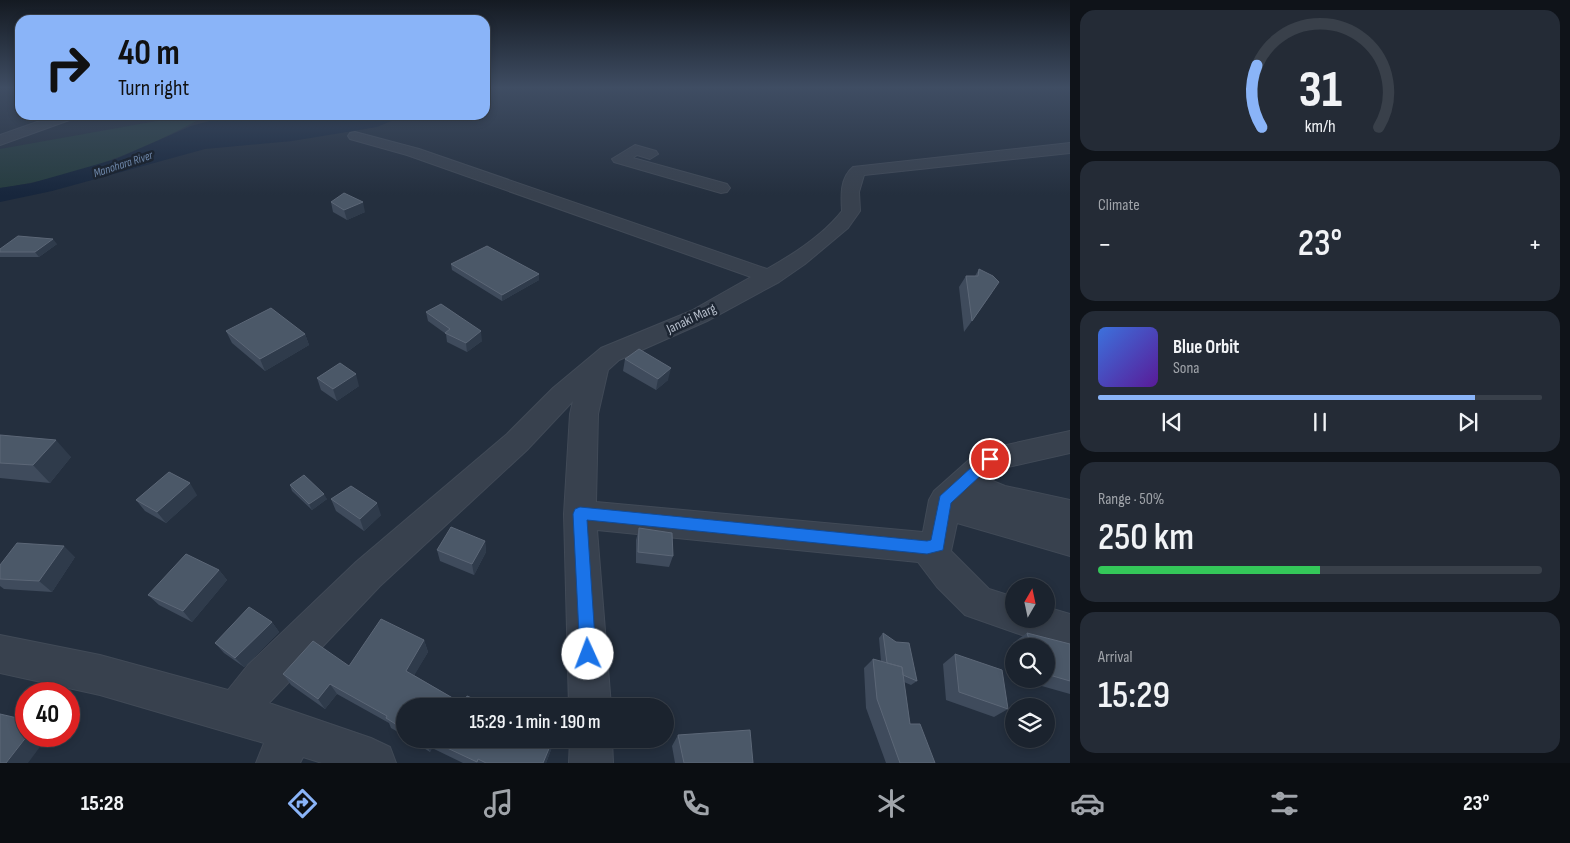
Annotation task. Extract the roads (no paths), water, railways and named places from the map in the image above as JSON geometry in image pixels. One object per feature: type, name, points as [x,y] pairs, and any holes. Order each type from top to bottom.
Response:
[{"type":"street","points":[[0,140],[46,124]]},
{"type":"street","points":[[355,136],[413,152],[632,230],[771,276]]},
{"type":"street","name":"Janaki Marg","points":[[236,713],[262,679],[368,574],[517,442],[563,395],[610,354],[699,316],[771,276],[798,260],[841,224],[851,211],[850,192],[854,175],[859,171],[1070,148]]},
{"type":"street","points":[[650,154],[635,150],[620,159],[721,188]]},
{"type":"street","points":[[590,698],[580,514],[584,414],[591,381],[597,366]]},
{"type":"street","points":[[580,514],[927,548],[937,545],[954,494],[990,459],[1062,442],[1070,442]]},
{"type":"street","points":[[954,494],[1002,499],[1070,514]]},
{"type":"street","points":[[954,494],[1070,541]]},
{"type":"street","points":[[927,548],[949,575],[978,603],[1005,612]]},
{"type":"street","points":[[1054,628],[1070,633]]},
{"type":"street","points":[[0,654],[100,675],[236,713],[285,747],[356,753],[374,763]]},
{"type":"street","points":[[590,748],[591,763]]},
{"type":"water","name":"Manohara River","points":[[200,124],[385,124],[377,127],[292,141],[205,149],[52,191],[0,202],[0,188],[32,183],[116,159]]}]
